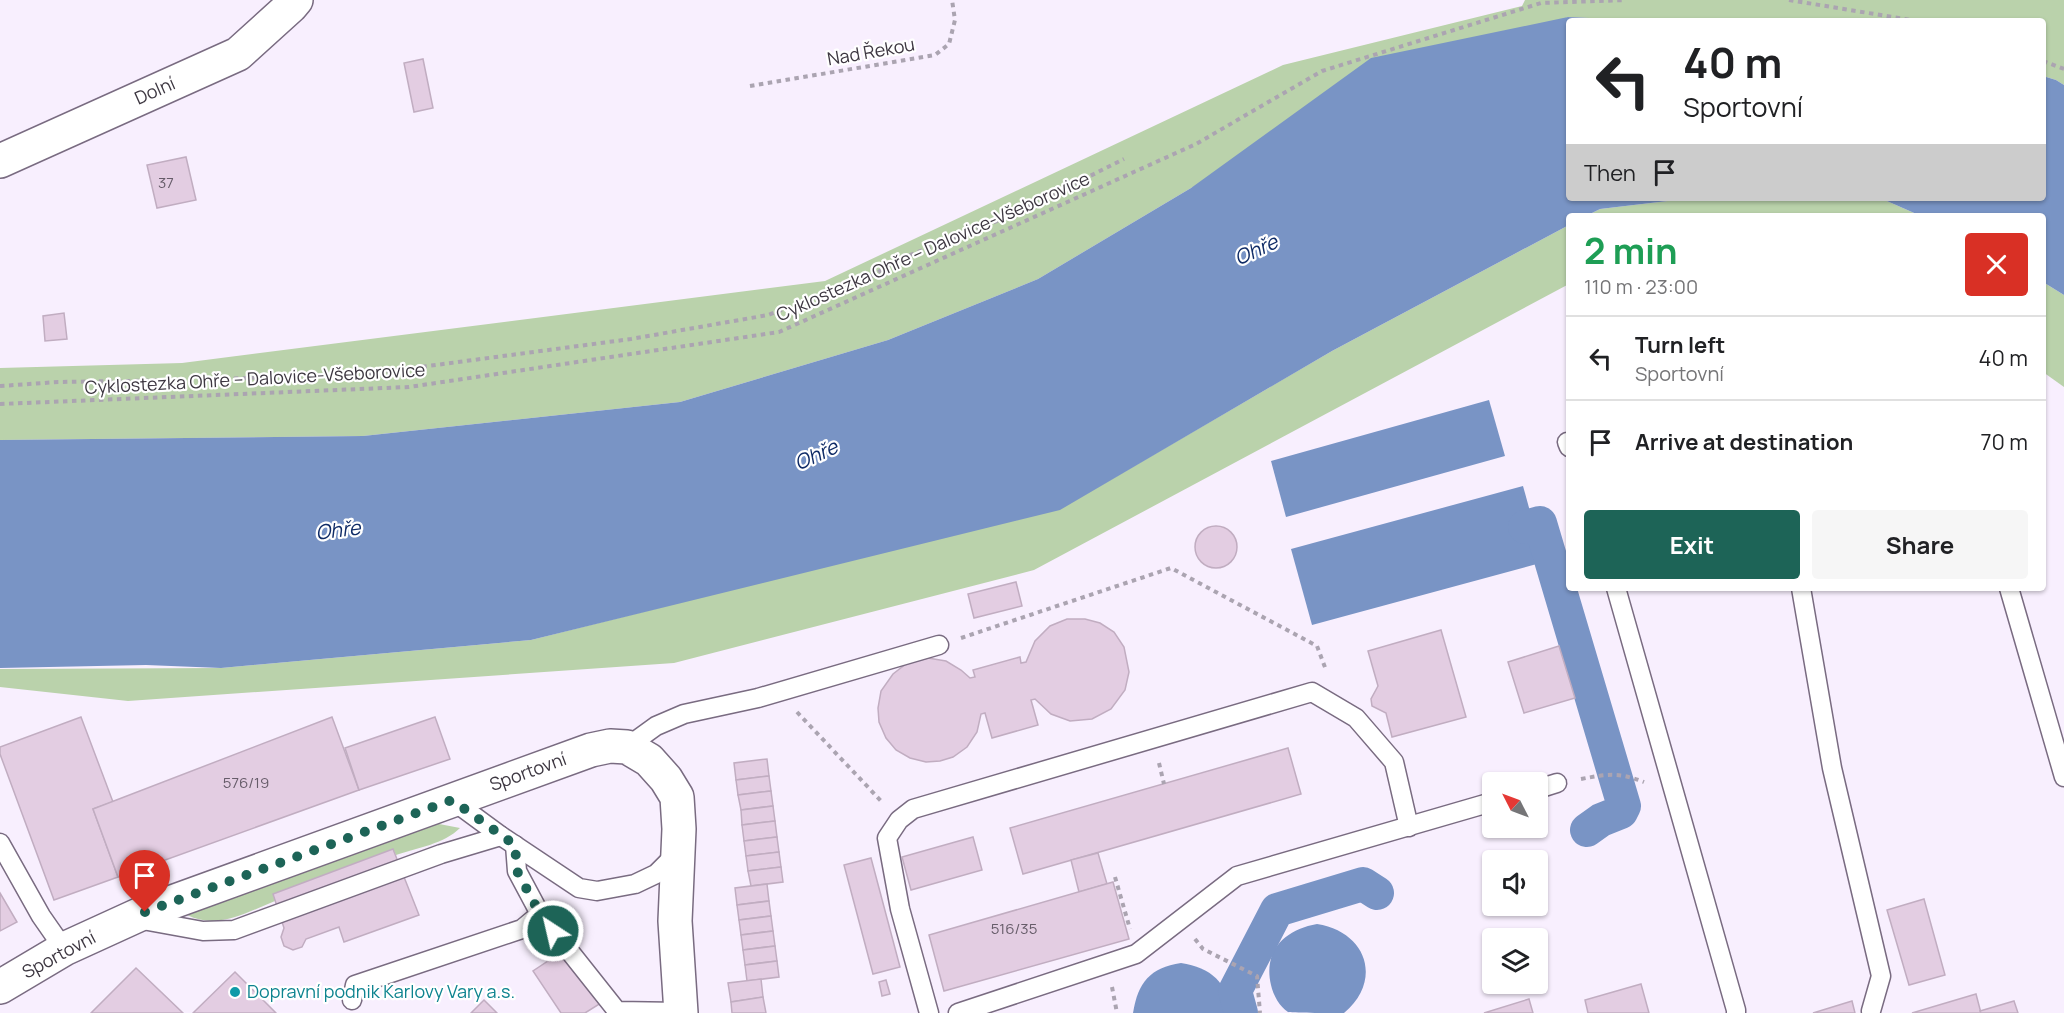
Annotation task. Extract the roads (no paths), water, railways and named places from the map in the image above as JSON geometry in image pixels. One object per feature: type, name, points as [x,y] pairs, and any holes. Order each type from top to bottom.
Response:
[{"type":"street","name":"Dolní","points":[[0,161],[238,54],[296,0]]},
{"type":"street","name":"Sportovní","points":[[0,987],[64,949],[132,918],[591,750],[610,746],[627,747]]},
{"type":"street","points":[[627,747],[649,760],[666,779],[677,797],[679,812],[675,921],[681,1013]]},
{"type":"lane","points":[[1617,591],[1736,1013]]},
{"type":"lane","points":[[1802,591],[1832,768],[1881,976],[1871,1011]]},
{"type":"lane","points":[[2010,591],[2064,777]]},
{"type":"lane","points":[[627,747],[656,726],[684,714],[778,692],[939,645]]},
{"type":"lane","points":[[930,1013],[900,909],[887,838],[899,820],[913,809],[1312,692],[1356,718],[1394,762],[1409,827]]},
{"type":"lane","points":[[1548,786],[1557,783]]},
{"type":"lane","points":[[452,800],[508,841],[579,888],[597,891],[635,884],[656,874],[678,848]]},
{"type":"lane","points":[[958,1013],[1136,954],[1237,876],[1482,805]]},
{"type":"lane","points":[[508,841],[517,871],[540,914],[617,1011],[681,1013]]},
{"type":"lane","points":[[132,918],[203,932],[234,930],[441,854],[508,841]]},
{"type":"lane","points":[[0,843],[41,916],[64,949]]},
{"type":"lane","points":[[352,1000],[355,986],[522,929],[540,914]]},
{"type":"water","name":"Ohře","points":[[1568,17],[1589,18],[1566,18],[1566,201],[1668,201],[1600,209],[1592,213],[1566,213],[1566,227],[1332,351],[1060,510],[531,640],[221,668],[146,665],[0,668],[0,440],[363,436],[680,402],[888,340],[1038,279],[1191,188],[1371,58]]},
{"type":"water","points":[[2046,77],[2064,85],[2064,295],[2046,284],[2046,213],[1914,213],[1887,201],[2046,201]]},
{"type":"water","points":[[1489,400],[1505,456],[1286,517],[1271,461]]},
{"type":"water","points":[[1523,486],[1544,562],[1312,625],[1291,549]]},
{"type":"water","points":[[1317,924],[1334,929],[1348,937],[1358,947],[1364,959],[1366,972],[1363,986],[1356,1000],[1344,1013],[1288,1012],[1275,997],[1272,989],[1269,973],[1273,952],[1286,937],[1295,931]]},
{"type":"water","points":[[1181,963],[1192,965],[1216,978],[1226,993],[1230,1013],[1133,1013],[1138,993],[1147,978],[1170,965]]},
{"type":"waterway","points":[[1525,527],[1540,523],[1624,806],[1621,812],[1601,820],[1587,830]]},
{"type":"waterway","points":[[1241,1013],[1235,991],[1277,910],[1363,884],[1377,893]]},
{"type":"place","name":"Dopravní podnik Karlovy Vary a.s.","points":[[235,992]]}]
